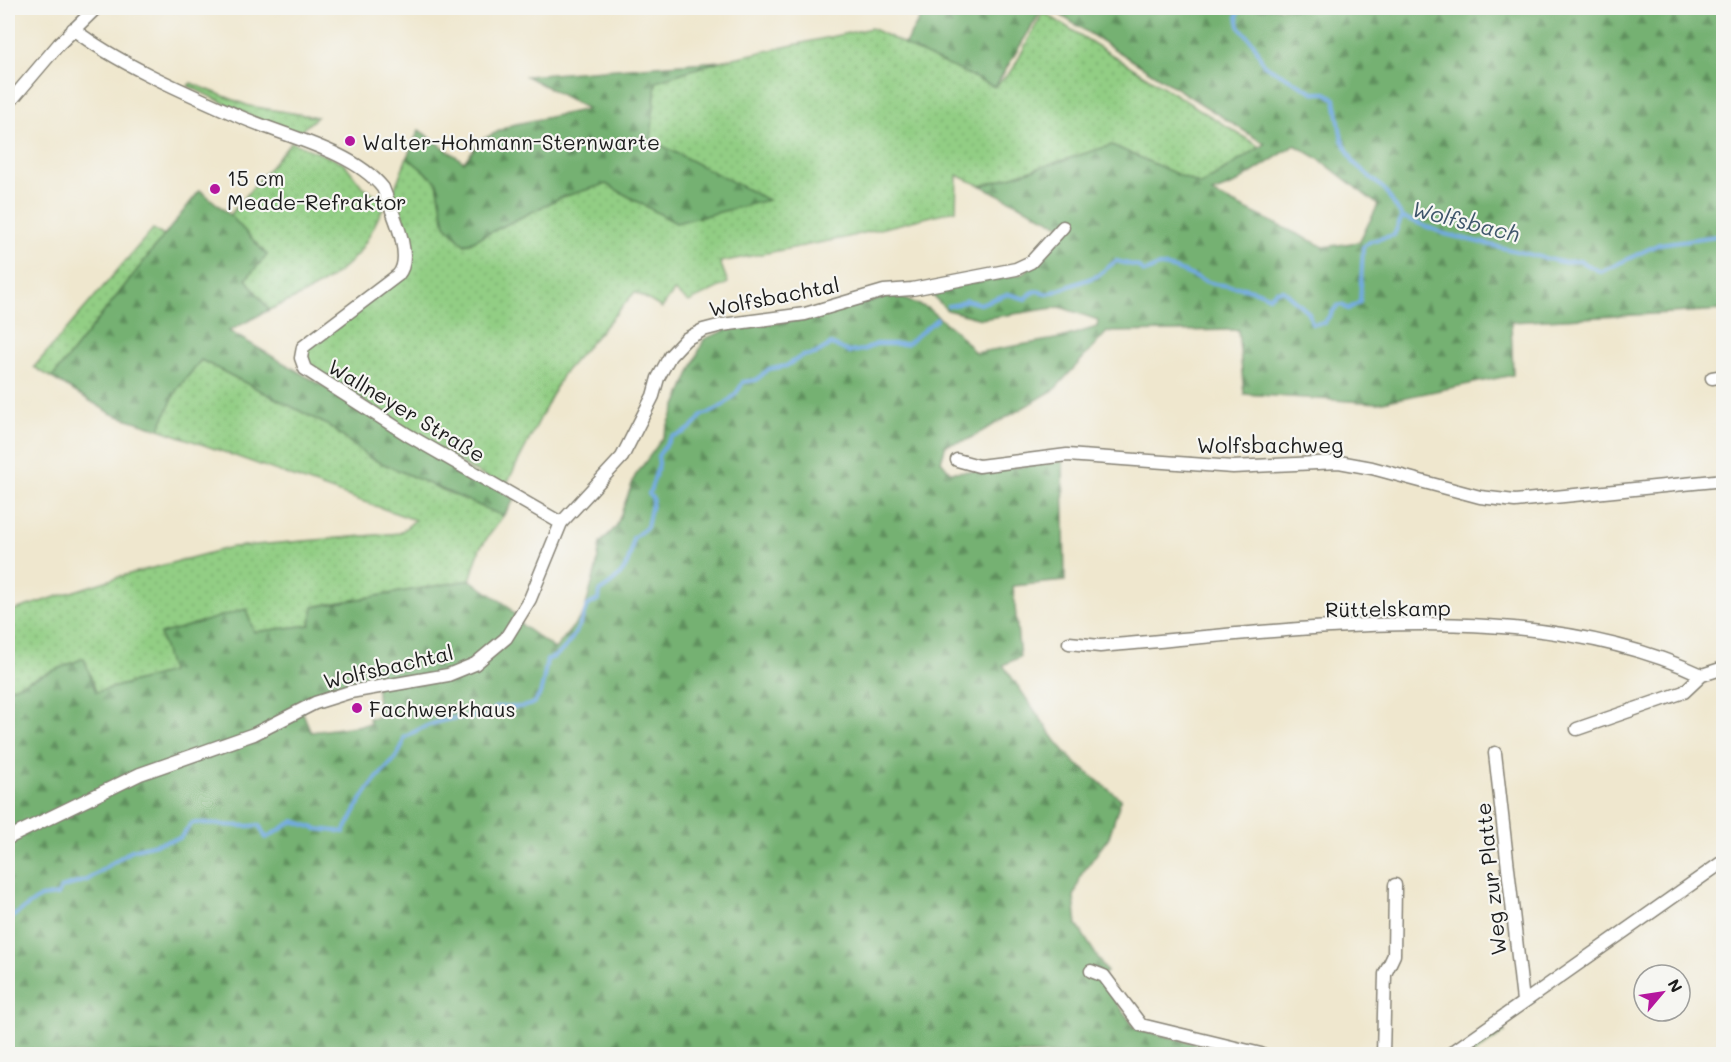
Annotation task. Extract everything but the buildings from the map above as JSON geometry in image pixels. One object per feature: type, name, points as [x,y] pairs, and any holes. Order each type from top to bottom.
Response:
[{"type":"street","points":[[8,104],[73,29],[96,8]]},
{"type":"street","name":"Wallneyer Straße","points":[[73,29],[97,46],[179,88],[236,116],[348,161],[376,180],[383,188],[405,251],[405,264],[398,275],[303,347],[301,358],[304,369],[408,435],[561,523]]},
{"type":"street","name":"Wolfsbachtal","points":[[8,838],[140,774],[254,734],[315,703],[350,692],[448,675],[475,664],[506,638],[530,599],[561,523],[622,456],[653,396],[658,378],[670,356],[687,339],[703,330],[723,325],[805,314],[884,291],[912,289],[1016,268],[1031,262],[1063,227]]},
{"type":"street","name":"Wolfsbachweg","points":[[957,460],[979,466],[1067,455],[1233,467],[1339,462],[1372,468],[1480,497],[1515,501],[1724,480]]},
{"type":"street","name":"Rüttelskamp","points":[[1070,643],[1100,646],[1377,624],[1541,630],[1597,640],[1674,662],[1702,675]]},
{"type":"street","points":[[1577,729],[1684,692],[1702,675],[1724,668]]},
{"type":"street","name":"Weg zur Platte","points":[[1495,753],[1523,1000]]},
{"type":"street","points":[[1450,1054],[1523,1000],[1724,861]]},
{"type":"street","points":[[1383,1054],[1385,974],[1394,955],[1395,885]]},
{"type":"street","points":[[1091,971],[1104,976],[1141,1025],[1261,1054]]},
{"type":"green space","points":[[926,8],[1043,8],[995,87],[904,45]]},
{"type":"green space","points":[[1049,8],[1723,8],[1723,310],[1511,322],[1513,375],[1378,403],[1244,394],[1238,330],[1107,332],[1054,390],[967,440],[946,445],[941,461],[950,472],[997,470],[1063,461],[1065,581],[1013,586],[1020,657],[1003,665],[1056,741],[1074,762],[1121,799],[1109,837],[1081,875],[1074,897],[1077,925],[1107,972],[1099,978],[1136,1029],[1239,1054],[8,1054],[8,689],[84,658],[96,692],[171,672],[160,634],[246,609],[254,632],[310,625],[313,607],[470,580],[508,606],[523,626],[555,649],[584,613],[596,569],[600,543],[616,527],[635,476],[662,439],[704,339],[734,327],[803,320],[894,295],[927,308],[958,333],[975,353],[1061,338],[1097,327],[1098,320],[1060,307],[981,319],[947,310],[928,291],[1023,274],[1068,229],[981,186],[1112,145],[1201,185],[1265,144]],"holes":[[[1295,145],[1319,159],[1378,205],[1359,242],[1324,247],[1212,193],[1233,185]],[[376,681],[379,717],[369,718],[370,724],[311,732],[300,706],[327,692]]]},
{"type":"green space","points":[[1043,12],[1260,147],[1201,185],[1112,145],[981,186],[957,175],[956,210],[844,238],[720,262],[728,283],[689,302],[674,291],[662,308],[635,292],[563,374],[505,487],[469,468],[307,365],[307,348],[401,277],[409,268],[410,261],[390,201],[407,157],[437,182],[445,225],[465,245],[562,197],[606,184],[676,223],[767,200],[651,141],[656,81],[720,61],[871,28],[995,87],[1013,69]]},
{"type":"green space","points":[[720,61],[656,81],[651,140],[768,200],[676,223],[606,184],[562,197],[465,245],[445,225],[437,182],[407,157],[419,130],[464,162],[481,140],[511,125],[588,109],[526,76]]},
{"type":"green space","points":[[191,83],[249,106],[317,117],[294,136],[188,86]]},
{"type":"green space","points":[[291,142],[344,163],[361,185],[380,198],[384,206],[366,241],[350,262],[318,286],[269,310],[246,279],[267,255],[230,215]]},
{"type":"green space","points":[[200,190],[230,215],[267,255],[246,279],[269,310],[229,331],[515,499],[503,516],[370,458],[329,426],[201,360],[176,391],[159,429],[112,414],[52,378]]},
{"type":"green space","points":[[153,229],[164,236],[52,378],[34,367]]},
{"type":"green space","points":[[201,360],[329,426],[370,458],[503,516],[480,548],[470,580],[313,607],[310,625],[253,632],[246,610],[161,634],[172,672],[96,692],[84,658],[8,689],[8,612],[122,576],[232,547],[400,533],[415,520],[159,429],[176,391]]},
{"type":"green space","points":[[1500,1025],[1505,1032],[1474,1054],[1460,1054]]},
{"type":"waterway","points":[[1240,8],[1237,16],[1239,26],[1254,44],[1264,65],[1315,93],[1326,93],[1335,99],[1342,140],[1354,163],[1385,190],[1402,217]]},
{"type":"waterway","name":"Wolfsbach","points":[[1402,217],[1445,234],[1561,262],[1580,261],[1601,272],[1659,244],[1724,235]]},
{"type":"waterway","name":"Wolfsbach","points":[[948,306],[966,300],[980,304],[1008,294],[1026,299],[1036,291],[1048,294],[1097,276],[1116,261],[1137,266],[1144,272],[1154,267],[1168,267],[1208,282],[1250,289],[1269,297],[1276,291],[1283,290],[1309,313],[1312,324],[1324,323],[1337,306],[1342,305],[1348,309],[1360,302],[1363,247],[1371,241],[1394,235],[1402,217]]},
{"type":"waterway","name":"Wolfsbach","points":[[8,920],[40,897],[58,895],[61,888],[87,880],[132,850],[180,838],[192,823],[259,825],[266,838],[294,821],[317,829],[344,832],[369,788],[400,751],[404,738],[433,723],[465,717],[487,717],[496,707],[522,707],[536,701],[542,686],[547,660],[561,652],[577,630],[587,606],[599,599],[600,591],[620,575],[630,556],[633,538],[647,527],[653,499],[649,494],[659,464],[658,456],[672,436],[690,429],[702,415],[726,403],[743,382],[756,380],[769,369],[786,366],[802,356],[815,354],[831,344],[849,352],[864,350],[876,344],[907,344],[937,319]]},
{"type":"place","name":"Walter-Hohmann-Sternwarte","points":[[350,141]]},
{"type":"place","name":"15 cm Meade-Refraktor","points":[[215,189]]},
{"type":"place","name":"Fachwerkhaus","points":[[357,708]]}]
